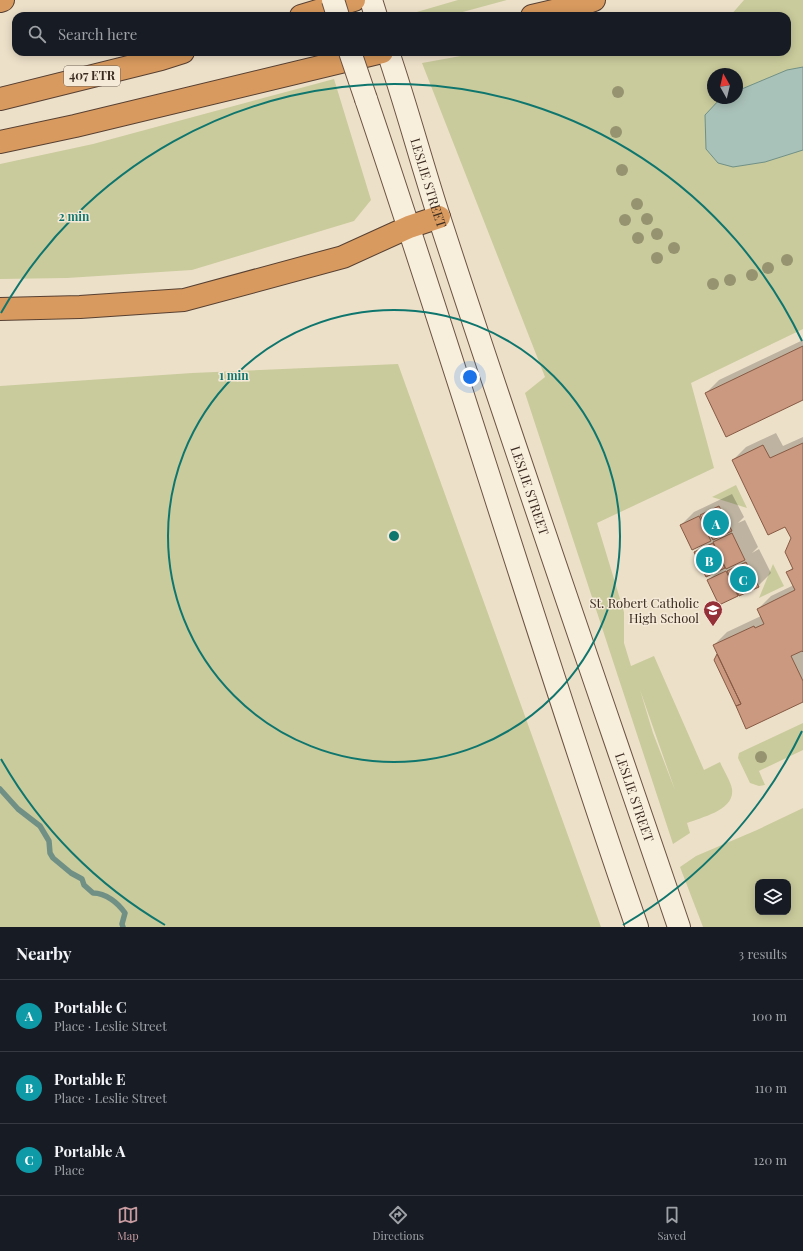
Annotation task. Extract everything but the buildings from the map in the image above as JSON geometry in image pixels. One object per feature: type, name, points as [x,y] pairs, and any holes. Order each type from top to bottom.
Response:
[{"type":"highway","points":[[314,12],[354,0]]},
{"type":"highway","points":[[548,12],[594,0]]},
{"type":"highway","name":"407 ETR","points":[[0,99],[170,56]]},
{"type":"highway","points":[[0,142],[75,126],[365,56]]},
{"type":"highway","points":[[0,309],[80,307],[184,300],[343,257],[409,226],[439,217]]},
{"type":"main road","points":[[333,0],[337,12]]},
{"type":"main road","points":[[371,0],[375,12]]},
{"type":"main road","points":[[351,56],[409,226],[602,826],[637,927]]},
{"type":"main road","name":"LESLIE STREET","points":[[389,56],[401,89],[439,217],[574,622],[679,927]]},
{"type":"green space","points":[[458,0],[507,0],[463,12],[417,12]]},
{"type":"green space","points":[[744,0],[803,0],[803,329],[691,383],[714,468],[597,523],[624,612],[624,643],[631,666],[654,656],[704,770],[720,762],[729,779],[732,789],[732,796],[723,807],[716,812],[687,823],[690,833],[673,844],[525,393],[545,377],[422,63],[461,56],[791,56],[791,12],[734,12]],"holes":[[[640,690],[675,790],[653,733]]]},
{"type":"green space","points":[[334,79],[371,200],[354,221],[192,270],[67,278],[0,279],[0,164],[93,144]]},
{"type":"green space","points":[[398,364],[601,927],[0,927],[0,386],[192,373]]},
{"type":"green space","points":[[736,485],[747,508],[712,497]]},
{"type":"green space","points":[[773,564],[784,586],[759,598]]},
{"type":"green space","points":[[803,723],[803,750],[759,771],[765,785],[759,786],[750,783],[738,758],[739,753]]},
{"type":"green space","points":[[803,808],[803,927],[703,927],[680,867],[696,856],[757,830]]},
{"type":"water","points":[[803,67],[803,150],[765,162],[733,167],[718,163],[706,149],[705,115],[715,104],[743,104],[743,88],[787,70]]},
{"type":"waterway","points":[[0,789],[18,809],[40,826],[49,841],[50,853],[53,858],[71,873],[82,879],[84,885],[93,893],[98,893],[107,897],[122,909],[125,913],[122,924],[123,927]]},
{"type":"place","name":"Portable C","points":[[716,523]]},
{"type":"place","name":"Portable E","points":[[709,560]]},
{"type":"place","name":"Portable A","points":[[743,579]]},
{"type":"place","name":"St. Robert Catholic High School","points":[[713,627]]}]
